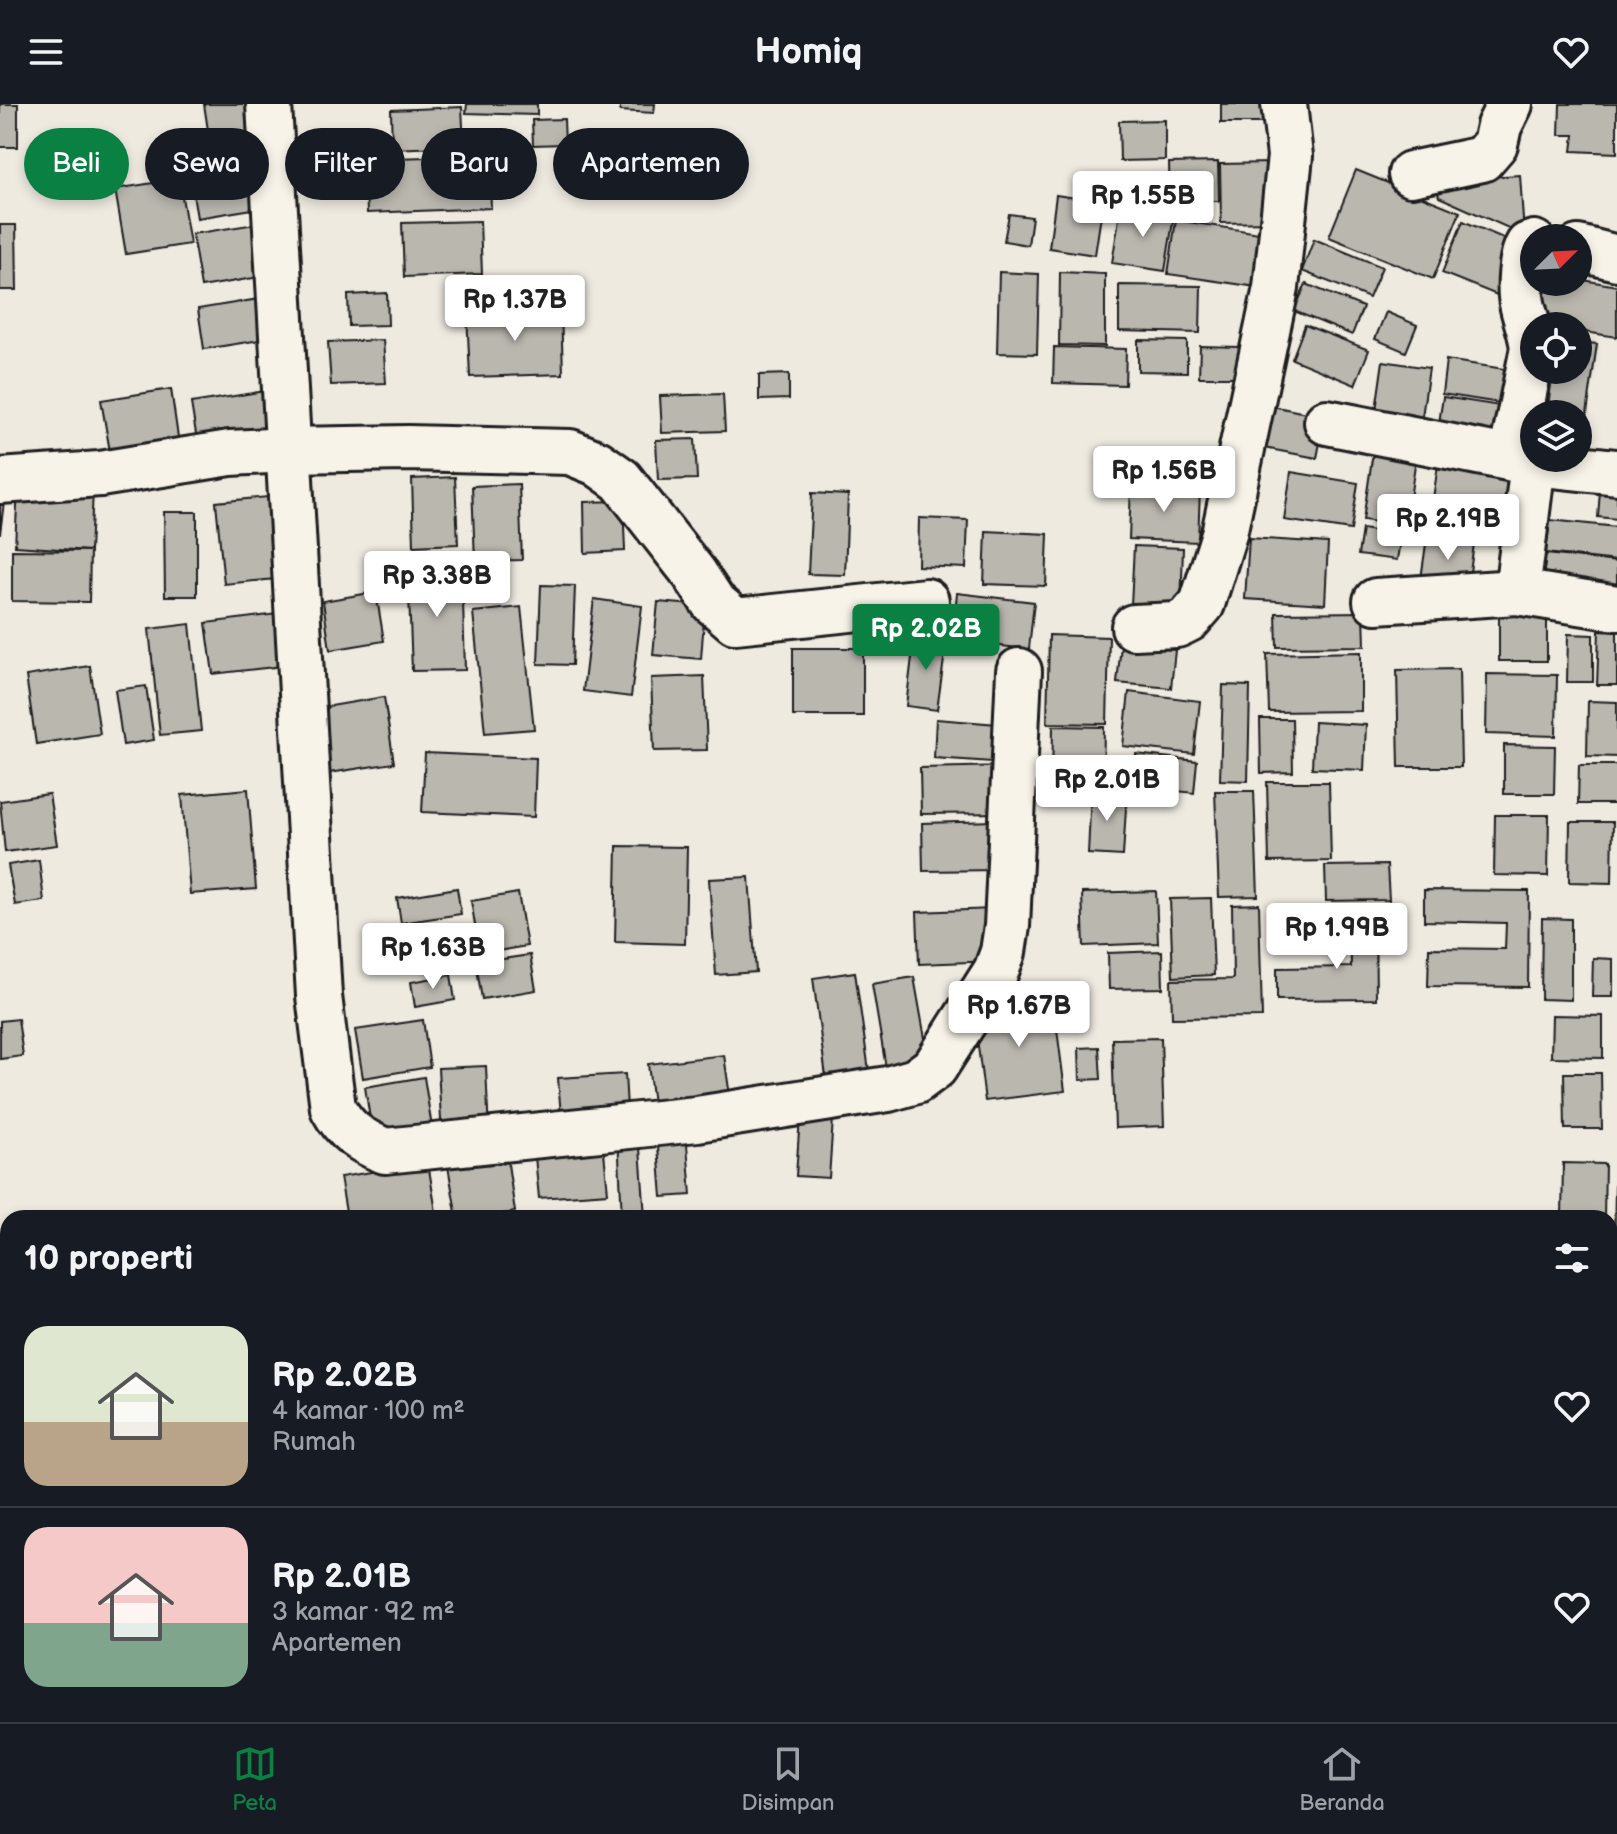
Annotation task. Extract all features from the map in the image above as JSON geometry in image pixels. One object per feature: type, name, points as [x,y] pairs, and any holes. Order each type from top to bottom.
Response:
[{"type":"street","points":[[269,104],[319,996],[333,1108],[342,1125],[358,1140],[385,1151],[697,1119],[888,1089],[916,1081],[935,1067],[996,971],[1003,952],[1007,926],[1019,671]]},
{"type":"street","points":[[1134,627],[1177,625],[1189,619],[1202,604],[1224,534],[1276,288],[1290,156],[1284,104]]},
{"type":"street","points":[[1411,174],[1482,159],[1495,144],[1499,126],[1510,104]]},
{"type":"street","points":[[1592,252],[1617,258]]},
{"type":"street","points":[[1521,296],[1533,348],[1528,400]]},
{"type":"street","points":[[1327,422],[1520,460]]},
{"type":"street","points":[[0,481],[100,474],[230,453],[288,450],[570,452],[597,463],[621,480],[713,602],[735,621],[926,601]]},
{"type":"street","points":[[1592,469],[1617,472]]},
{"type":"street","points":[[1517,592],[1522,472]]},
{"type":"street","points":[[1376,601],[1517,592],[1617,608]]},
{"type":"building","points":[[0,104],[18,104],[18,147],[0,147]]},
{"type":"building","points":[[204,104],[261,104],[265,128],[208,128]]},
{"type":"building","points":[[467,104],[537,104],[537,115],[466,113]]},
{"type":"building","points":[[620,104],[655,104],[654,113],[620,111]]},
{"type":"building","points":[[1221,104],[1272,104],[1273,123],[1221,123]]},
{"type":"building","points":[[1560,104],[1617,104],[1617,153],[1572,151],[1574,135],[1559,135]]},
{"type":"building","points":[[462,107],[463,128],[421,128],[421,148],[405,148],[405,128],[391,128],[391,110]]},
{"type":"building","points":[[564,119],[564,128],[553,128],[553,144],[537,145],[537,128],[532,128],[532,120]]},
{"type":"building","points":[[1165,120],[1165,160],[1120,161],[1119,121]]},
{"type":"building","points":[[421,157],[421,200],[491,200],[491,208],[367,213],[367,200],[405,200],[405,158]]},
{"type":"building","points":[[1218,162],[1219,201],[1170,201],[1169,163]]},
{"type":"building","points":[[1270,163],[1271,222],[1221,223],[1220,164]]},
{"type":"building","points":[[1356,170],[1460,212],[1433,279],[1329,237]]},
{"type":"building","points":[[1520,175],[1523,224],[1520,224],[1520,233],[1439,197],[1435,180]]},
{"type":"building","points":[[145,184],[145,200],[183,200],[190,244],[126,254],[117,200],[129,200],[129,187]]},
{"type":"building","points":[[269,195],[271,206],[197,218],[194,200],[269,200]]},
{"type":"building","points":[[1056,195],[1103,202],[1095,255],[1049,248]]},
{"type":"building","points":[[1121,206],[1174,215],[1165,271],[1112,263]]},
{"type":"building","points":[[1009,214],[1032,217],[1028,245],[1004,241]]},
{"type":"building","points":[[1176,220],[1272,235],[1264,288],[1168,274]]},
{"type":"building","points":[[480,221],[482,274],[404,277],[402,223]]},
{"type":"building","points":[[1463,221],[1520,245],[1502,297],[1442,273]]},
{"type":"building","points":[[268,222],[277,274],[201,287],[192,234]]},
{"type":"building","points":[[0,225],[16,225],[17,290],[0,290]]},
{"type":"building","points":[[1314,239],[1382,267],[1369,298],[1302,271]]},
{"type":"building","points":[[999,272],[1039,274],[1037,354],[997,353]]},
{"type":"building","points":[[1060,272],[1105,274],[1105,346],[1059,345]]},
{"type":"building","points":[[1592,282],[1617,286],[1617,337],[1592,333],[1592,312],[1542,312],[1545,296],[1592,296]]},
{"type":"building","points":[[1306,284],[1363,307],[1352,335],[1294,311]]},
{"type":"building","points":[[1119,285],[1201,286],[1200,333],[1119,331]]},
{"type":"building","points":[[387,293],[388,325],[349,326],[348,295]]},
{"type":"building","points":[[259,299],[266,339],[204,349],[198,309]]},
{"type":"building","points":[[561,310],[563,374],[470,377],[467,313]]},
{"type":"building","points":[[1386,312],[1417,325],[1406,352],[1375,339]]},
{"type":"building","points":[[1305,325],[1369,350],[1355,385],[1292,359]]},
{"type":"building","points":[[383,340],[386,383],[331,385],[328,342]]},
{"type":"building","points":[[1138,340],[1187,341],[1187,372],[1138,371]]},
{"type":"building","points":[[1592,343],[1597,344],[1592,379]]},
{"type":"building","points":[[1200,346],[1239,347],[1238,377],[1199,377]]},
{"type":"building","points":[[1054,347],[1126,349],[1125,385],[1053,383]]},
{"type":"building","points":[[1446,360],[1520,371],[1522,384],[1519,406],[1442,394]]},
{"type":"building","points":[[1383,361],[1429,368],[1420,431],[1374,424]]},
{"type":"building","points":[[789,374],[789,399],[759,400],[759,375]]},
{"type":"building","points":[[1551,384],[1591,384],[1589,400],[1549,400]]},
{"type":"building","points":[[171,389],[181,458],[113,469],[101,400]]},
{"type":"building","points":[[265,391],[272,435],[198,446],[191,403]]},
{"type":"building","points":[[723,394],[725,431],[662,433],[660,396]]},
{"type":"building","points":[[1443,397],[1513,408],[1508,447],[1437,436]]},
{"type":"building","points":[[1272,406],[1325,417],[1317,458],[1264,448]]},
{"type":"building","points":[[695,439],[697,479],[658,480],[656,440]]},
{"type":"building","points":[[1374,445],[1417,451],[1406,526],[1363,520]]},
{"type":"building","points":[[1440,451],[1514,461],[1504,538],[1429,526]]},
{"type":"building","points":[[1291,472],[1358,483],[1351,530],[1284,520]]},
{"type":"building","points":[[455,477],[458,544],[414,546],[412,479]]},
{"type":"building","points":[[1601,477],[1617,478],[1617,519],[1598,517]]},
{"type":"building","points":[[519,484],[522,560],[475,561],[472,486]]},
{"type":"building","points":[[0,485],[6,486],[0,534]]},
{"type":"building","points":[[1131,485],[1200,489],[1198,542],[1129,539]]},
{"type":"building","points":[[18,486],[93,491],[90,551],[15,546]]},
{"type":"building","points":[[812,493],[848,495],[845,575],[808,574]]},
{"type":"building","points":[[278,496],[286,578],[224,584],[216,502]]},
{"type":"building","points":[[623,501],[625,551],[585,553],[584,502]]},
{"type":"building","points":[[164,512],[197,512],[197,596],[165,596]]},
{"type":"building","points":[[919,518],[968,520],[966,568],[918,566]]},
{"type":"building","points":[[1550,520],[1617,527],[1617,561],[1546,553]]},
{"type":"building","points":[[1362,529],[1401,535],[1397,560],[1358,555]]},
{"type":"building","points":[[986,531],[1048,534],[1046,586],[984,584]]},
{"type":"building","points":[[1427,537],[1474,544],[1468,586],[1421,579]]},
{"type":"building","points":[[1249,538],[1328,543],[1325,604],[1245,599]]},
{"type":"building","points":[[1134,546],[1183,548],[1181,608],[1131,605]]},
{"type":"building","points":[[12,550],[90,551],[89,602],[12,601]]},
{"type":"building","points":[[1546,554],[1617,562],[1617,595],[1542,587]]},
{"type":"building","points":[[462,567],[465,670],[412,671],[408,569]]},
{"type":"building","points":[[541,585],[575,586],[572,665],[538,664]]},
{"type":"building","points":[[376,592],[384,641],[330,650],[323,601]]},
{"type":"building","points":[[957,593],[1034,602],[1029,649],[952,641]]},
{"type":"building","points":[[594,599],[642,606],[631,697],[583,691]]},
{"type":"building","points":[[658,602],[705,606],[701,659],[653,655]]},
{"type":"building","points":[[521,607],[534,729],[485,733],[473,612]]},
{"type":"building","points":[[1499,607],[1547,608],[1547,661],[1499,661]]},
{"type":"building","points":[[1364,612],[1365,646],[1277,647],[1276,613]]},
{"type":"building","points":[[277,614],[283,666],[213,674],[206,623]]},
{"type":"building","points":[[190,624],[201,731],[160,735],[149,629]]},
{"type":"building","points":[[1599,631],[1617,632],[1617,685],[1597,685]]},
{"type":"building","points":[[915,633],[947,638],[937,710],[906,706]]},
{"type":"building","points":[[1568,634],[1593,635],[1593,682],[1567,682]]},
{"type":"building","points":[[1049,635],[1109,637],[1107,724],[1047,723]]},
{"type":"building","points":[[1121,645],[1175,650],[1171,688],[1117,683]]},
{"type":"building","points":[[793,648],[863,648],[863,716],[793,716]]},
{"type":"building","points":[[1361,652],[1361,711],[1269,712],[1267,654]]},
{"type":"building","points":[[90,666],[100,734],[36,744],[26,676]]},
{"type":"building","points":[[1459,669],[1461,767],[1399,767],[1397,670]]},
{"type":"building","points":[[1487,674],[1557,675],[1556,736],[1486,734]]},
{"type":"building","points":[[704,676],[707,750],[654,751],[651,678]]},
{"type":"building","points":[[1223,685],[1250,686],[1248,781],[1220,780]]},
{"type":"building","points":[[146,686],[154,740],[123,745],[115,690]]},
{"type":"building","points":[[1129,692],[1200,701],[1194,754],[1123,746]]},
{"type":"building","points":[[384,697],[394,763],[329,773],[319,708]]},
{"type":"building","points":[[1588,701],[1617,702],[1617,757],[1587,756]]},
{"type":"building","points":[[936,719],[1010,725],[1007,763],[934,758]]},
{"type":"building","points":[[1260,719],[1292,719],[1293,772],[1261,773]]},
{"type":"building","points":[[1314,722],[1366,725],[1364,770],[1312,768]]},
{"type":"building","points":[[1053,726],[1104,727],[1103,784],[1052,783]]},
{"type":"building","points":[[1504,745],[1555,746],[1554,794],[1504,794]]},
{"type":"building","points":[[425,753],[536,758],[534,817],[422,812]]},
{"type":"building","points":[[1136,754],[1197,761],[1194,793],[1133,786]]},
{"type":"building","points":[[1579,765],[1617,765],[1617,804],[1578,804]]},
{"type":"building","points":[[1008,766],[1009,813],[921,814],[920,768]]},
{"type":"building","points":[[1267,782],[1329,782],[1331,861],[1269,862]]},
{"type":"building","points":[[248,789],[256,889],[190,894],[182,795]]},
{"type":"building","points":[[1091,790],[1127,792],[1123,856],[1088,854]]},
{"type":"building","points":[[1215,791],[1254,791],[1258,896],[1219,897]]},
{"type":"building","points":[[49,794],[57,845],[5,852],[0,801]]},
{"type":"building","points":[[1495,815],[1549,815],[1548,876],[1494,875]]},
{"type":"building","points":[[996,821],[998,870],[923,871],[922,823]]},
{"type":"building","points":[[1570,822],[1613,822],[1612,883],[1569,882]]},
{"type":"building","points":[[617,846],[687,847],[685,944],[615,942]]},
{"type":"building","points":[[39,860],[44,901],[15,905],[8,865]]},
{"type":"building","points":[[1387,865],[1389,900],[1326,901],[1325,866]]},
{"type":"building","points":[[749,877],[756,972],[716,975],[709,879]]},
{"type":"building","points":[[457,888],[461,914],[401,923],[397,898]]},
{"type":"building","points":[[1424,890],[1529,891],[1528,987],[1428,986],[1429,948],[1505,949],[1506,923],[1424,921]]},
{"type":"building","points":[[1156,891],[1158,943],[1084,946],[1082,893]]},
{"type":"building","points":[[518,893],[527,946],[480,954],[471,901]]},
{"type":"building","points":[[1211,898],[1214,975],[1173,977],[1170,899]]},
{"type":"building","points":[[1259,904],[1262,1017],[1172,1018],[1171,980],[1233,979],[1232,905]]},
{"type":"building","points":[[993,909],[995,961],[919,964],[917,912]]},
{"type":"building","points":[[1350,913],[1375,913],[1376,999],[1277,1000],[1277,968],[1351,967]]},
{"type":"building","points":[[1542,918],[1571,919],[1571,1000],[1541,999]]},
{"type":"building","points":[[454,933],[459,960],[408,969],[403,941]]},
{"type":"building","points":[[1162,951],[1163,988],[1109,989],[1108,953]]},
{"type":"building","points":[[530,955],[536,990],[482,999],[476,963]]},
{"type":"building","points":[[1593,958],[1613,959],[1613,997],[1592,997]]},
{"type":"building","points":[[855,972],[869,1071],[826,1077],[813,978]]},
{"type":"building","points":[[451,975],[455,1000],[415,1007],[411,982]]},
{"type":"building","points":[[914,977],[929,1061],[886,1068],[872,984]]},
{"type":"building","points":[[1053,998],[1065,1091],[985,1101],[973,1007]]},
{"type":"building","points":[[1552,1015],[1603,1016],[1603,1058],[1551,1057]]},
{"type":"building","points":[[18,1019],[23,1056],[0,1059],[0,1021]]},
{"type":"building","points":[[423,1020],[430,1067],[363,1078],[355,1030]]},
{"type":"building","points":[[1161,1038],[1164,1126],[1115,1128],[1112,1039]]},
{"type":"building","points":[[1099,1047],[1101,1079],[1080,1080],[1079,1048]]},
{"type":"building","points":[[724,1055],[731,1103],[654,1112],[648,1064]]},
{"type":"building","points":[[486,1066],[489,1135],[442,1137],[438,1068]]},
{"type":"building","points":[[1564,1073],[1601,1073],[1602,1129],[1565,1129]]},
{"type":"building","points":[[625,1074],[628,1125],[562,1129],[558,1078]]},
{"type":"building","points":[[424,1077],[433,1134],[374,1144],[365,1087]]},
{"type":"building","points":[[800,1116],[833,1119],[829,1178],[796,1176]]},
{"type":"building","points":[[686,1132],[691,1195],[662,1197],[657,1134]]},
{"type":"building","points":[[639,1134],[644,1210],[622,1210],[618,1136]]},
{"type":"building","points":[[604,1152],[608,1193],[539,1198],[535,1157]]},
{"type":"building","points":[[507,1157],[515,1210],[456,1210],[448,1166]]},
{"type":"building","points":[[428,1163],[436,1210],[346,1210],[340,1177]]},
{"type":"building","points":[[1563,1163],[1605,1164],[1604,1210],[1562,1210]]},
{"type":"building","points":[[1615,1184],[1617,1184],[1617,1210],[1615,1210]]}]
